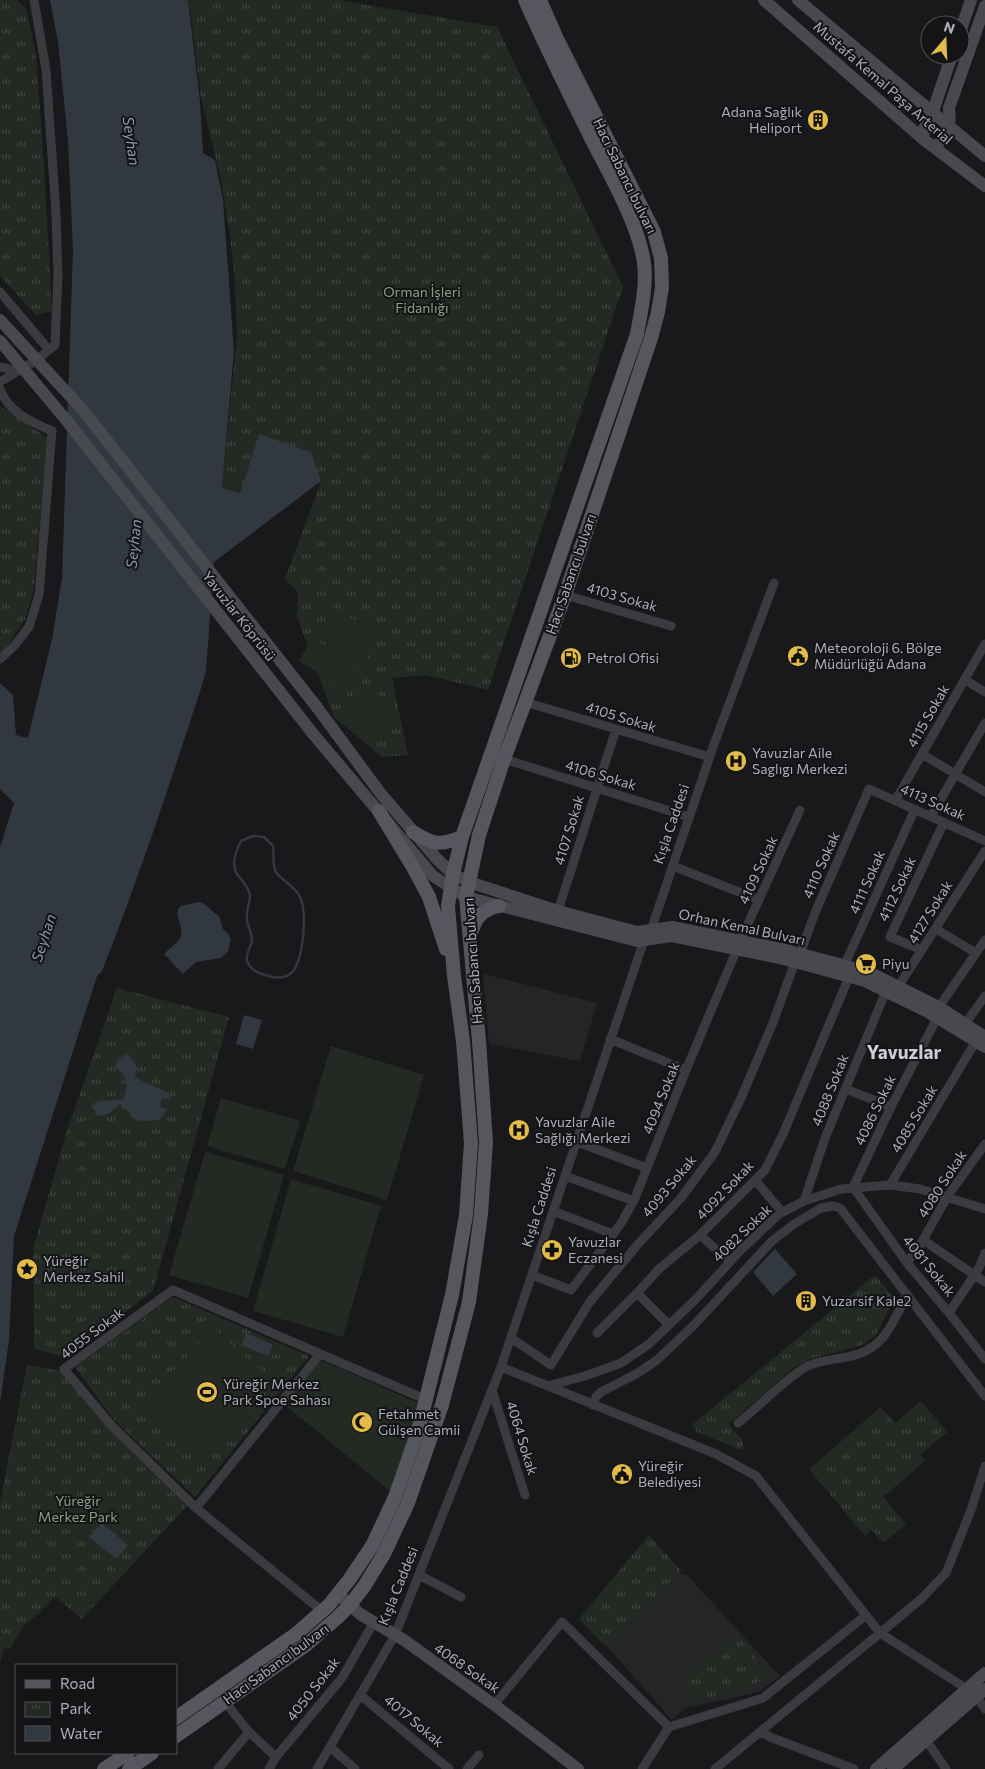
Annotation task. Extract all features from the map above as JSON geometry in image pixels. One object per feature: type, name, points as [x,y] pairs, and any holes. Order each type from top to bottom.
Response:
[{"type":"main road","name":"Hacı Sabancı bulvarı","points":[[178,1717],[296,1634],[338,1594],[372,1546],[395,1497],[418,1432],[452,1295],[466,1215],[470,1143],[463,1041],[454,976],[448,906],[451,881],[462,837],[637,334],[644,291],[644,262],[637,234],[615,184],[558,72],[525,0]]},
{"type":"main road","name":"Mustafa Kemal Paşa Arterial","points":[[764,0],[923,140],[985,186]]},
{"type":"main road","name":"Mustafa Kemal Paşa Arterial","points":[[798,0],[985,156]]},
{"type":"main road","points":[[966,15],[971,0]]},
{"type":"main road","name":"Hacı Sabancı bulvarı","points":[[178,1735],[306,1645],[350,1605],[365,1585],[384,1554],[408,1503],[442,1405],[468,1302],[481,1214],[486,1142],[466,897],[479,835],[504,759],[565,595],[651,338],[662,287],[660,258],[654,232],[557,39],[540,1]]},
{"type":"main road","points":[[934,148],[943,141],[950,126],[949,108],[985,6]]},
{"type":"main road","points":[[923,140],[924,129],[933,111],[949,65]]},
{"type":"main road","name":"Yavuzlar Köprüsü","points":[[0,320],[82,409],[316,706],[381,794],[437,859],[451,881],[466,897]]},
{"type":"main road","name":"Yavuzlar Köprüsü","points":[[0,341],[67,421],[314,735],[433,876],[451,881]]},
{"type":"main road","points":[[379,811],[429,897],[454,976]]},
{"type":"main road","points":[[413,832],[437,844],[462,837]]},
{"type":"main road","name":"Orhan Kemal Bulvarı","points":[[451,881],[469,882],[558,911],[647,935],[672,936],[739,945],[847,971],[866,981],[892,989],[938,1013],[982,1041]]},
{"type":"main road","name":"Orhan Kemal Bulvarı","points":[[466,897],[637,941],[647,935]]},
{"type":"main road","points":[[469,940],[481,913],[489,908],[499,906]]},
{"type":"main road","name":"Orhan Kemal Bulvarı","points":[[938,1013],[965,1024],[982,1041]]},
{"type":"main road","name":"4068 Sokak","points":[[338,1594],[360,1614],[395,1635],[494,1705],[578,1769]]},
{"type":"main road","points":[[893,1769],[976,1691],[985,1673]]},
{"type":"main road","points":[[876,1769],[976,1691]]},
{"type":"main road","points":[[104,1769],[126,1754]]},
{"type":"main road","points":[[128,1769],[150,1754]]},
{"type":"street","points":[[0,382],[34,362],[55,345],[58,275],[56,213],[46,70],[33,1]]},
{"type":"street","points":[[0,292],[49,350]]},
{"type":"street","points":[[0,367],[18,370]]},
{"type":"street","points":[[0,389],[9,404],[22,416],[52,431],[39,595],[29,627],[14,646],[0,659]]},
{"type":"street","name":"Kışla Caddesi","points":[[317,1769],[395,1635],[501,1368],[610,1040],[774,582]]},
{"type":"street","name":"4103 Sokak","points":[[565,595],[671,626]]},
{"type":"street","name":"4115 Sokak","points":[[895,801],[985,644]]},
{"type":"street","points":[[964,680],[985,692]]},
{"type":"street","name":"4105 Sokak","points":[[525,702],[710,758]]},
{"type":"street","points":[[931,816],[956,774],[982,737],[985,723]]},
{"type":"street","name":"4107 Sokak","points":[[558,911],[616,730]]},
{"type":"street","points":[[922,754],[985,792]]},
{"type":"street","name":"4106 Sokak","points":[[504,759],[689,817]]},
{"type":"street","name":"4113 Sokak","points":[[869,789],[985,840]]},
{"type":"street","name":"4110 Sokak","points":[[797,958],[869,789]]},
{"type":"street","name":"4111 Sokak","points":[[847,971],[915,809]]},
{"type":"street","name":"4109 Sokak","points":[[739,945],[800,810]]},
{"type":"street","name":"4112 Sokak","points":[[922,950],[890,937],[944,822]]},
{"type":"street","name":"4127 Sokak","points":[[892,989],[922,950],[985,851]]},
{"type":"street","points":[[673,866],[759,900]]},
{"type":"street","points":[[936,929],[976,953]]},
{"type":"street","name":"4086 Sokak","points":[[853,1187],[938,1013],[985,940]]},
{"type":"street","name":"4094 Sokak","points":[[532,1275],[571,1290],[622,1222],[634,1201],[686,1070],[739,945]]},
{"type":"street","name":"4093 Sokak","points":[[511,1338],[551,1365],[589,1303],[639,1243],[681,1198],[715,1152],[770,1029],[797,958]]},
{"type":"street","name":"4092 Sokak","points":[[597,1333],[660,1268],[700,1235],[765,1170],[783,1134],[847,971]]},
{"type":"street","name":"4088 Sokak","points":[[804,1201],[825,1138],[892,989]]},
{"type":"street","points":[[965,1024],[985,996]]},
{"type":"street","points":[[610,1040],[686,1070]]},
{"type":"street","name":"4085 Sokak","points":[[890,1186],[982,1041]]},
{"type":"street","points":[[846,1089],[891,1108]]},
{"type":"street","points":[[577,1142],[647,1168]]},
{"type":"street","name":"4080 Sokak","points":[[907,1263],[985,1144]]},
{"type":"street","points":[[565,1176],[634,1201]]},
{"type":"street","points":[[755,1180],[782,1212]]},
{"type":"street","name":"4082 Sokak","points":[[548,1386],[588,1375],[621,1363],[649,1344],[782,1212],[804,1201],[841,1189],[890,1186],[920,1189],[985,1209]]},
{"type":"street","name":"4081 Sokak","points":[[853,1187],[907,1263],[983,1353]]},
{"type":"street","points":[[592,1405],[596,1397],[602,1392],[638,1373],[657,1360],[694,1325],[772,1241],[794,1224],[821,1208],[833,1206],[840,1208],[985,1396]]},
{"type":"street","points":[[553,1212],[613,1234]]},
{"type":"street","points":[[700,1235],[730,1262]]},
{"type":"street","points":[[923,1240],[985,1282]]},
{"type":"street","points":[[949,1313],[975,1275],[985,1253]]},
{"type":"street","name":"4055 Sokak","points":[[322,1611],[196,1508],[111,1425],[64,1369],[173,1290],[427,1400]]},
{"type":"street","points":[[637,1293],[669,1325]]},
{"type":"street","points":[[738,1423],[808,1366],[819,1362],[858,1355],[876,1344],[891,1328],[907,1294]]},
{"type":"street","points":[[196,1508],[320,1354]]},
{"type":"street","points":[[501,1368],[716,1454],[756,1476],[880,1633],[976,1691],[985,1708]]},
{"type":"street","name":"4064 Sokak","points":[[492,1390],[525,1495]]},
{"type":"street","points":[[715,1769],[921,1599],[946,1573],[971,1510],[985,1466]]},
{"type":"street","points":[[419,1575],[462,1597]]},
{"type":"street","points":[[642,1769],[669,1727],[763,1698],[865,1616]]},
{"type":"street","name":"4050 Sokak","points":[[269,1769],[276,1757],[342,1678],[374,1622]]},
{"type":"street","points":[[494,1705],[562,1622],[669,1727]]},
{"type":"street","name":"4017 Sokak","points":[[360,1695],[450,1769]]},
{"type":"street","points":[[224,1702],[249,1732],[276,1757]]},
{"type":"street","points":[[218,1769],[249,1732]]},
{"type":"street","points":[[761,1732],[854,1769]]},
{"type":"street","points":[[926,1740],[946,1769]]},
{"type":"street","points":[[330,1747],[354,1769]]},
{"type":"street","points":[[467,1769],[479,1754]]},
{"type":"shaded area","points":[[483,974],[597,1003],[580,1061],[489,1044]]},
{"type":"shaded area","points":[[647,1537],[682,1575],[686,1574],[780,1676],[759,1692],[685,1708],[672,1720],[582,1618]]},
{"type":"green space","points":[[0,0],[17,0],[26,8],[36,54],[52,311],[36,315],[0,276]]},
{"type":"green space","name":"Orman İşleri Fidanlığı","points":[[189,0],[338,0],[497,27],[623,287],[488,690],[426,675],[392,678],[408,755],[382,757],[334,717],[297,616],[298,592],[285,579],[321,481],[311,452],[240,493],[222,488],[237,335],[235,284],[230,235],[220,175],[201,98]]},
{"type":"green space","points":[[0,406],[48,438],[33,593],[25,619],[7,646],[0,652]]},
{"type":"green space","points":[[333,607],[380,635],[364,662],[317,634]]},
{"type":"green space","points":[[312,638],[358,664],[344,689],[299,661]]},
{"type":"green space","points":[[361,684],[394,704],[395,707],[374,740],[347,723],[341,714]]},
{"type":"green space","points":[[117,988],[229,1017],[153,1291],[66,1357],[34,1349],[33,1249],[67,1130]]},
{"type":"green space","points":[[331,1046],[424,1075],[387,1200],[293,1171]]},
{"type":"green space","points":[[221,1098],[300,1121],[285,1169],[207,1146]]},
{"type":"green space","points":[[205,1152],[284,1175],[248,1298],[169,1275]]},
{"type":"green space","points":[[291,1179],[381,1206],[343,1337],[253,1311]]},
{"type":"green space","points":[[875,1275],[894,1298],[878,1332],[872,1338],[862,1345],[813,1358],[794,1367],[729,1424],[742,1440],[744,1449],[741,1450],[697,1432],[693,1426],[694,1423]]},
{"type":"green space","points":[[173,1297],[309,1356],[195,1497],[115,1421],[75,1367]]},
{"type":"green space","name":"Yüreğir Merkez Park Spoe Sahası","points":[[214,1328],[271,1380],[204,1460],[143,1403]]},
{"type":"green space","points":[[321,1360],[420,1404],[390,1491],[285,1405]]},
{"type":"green space","name":"Yüreğir Merkez Park","points":[[27,1365],[62,1371],[187,1506],[82,1619],[57,1598],[53,1599],[23,1626],[10,1649],[4,1648],[0,1664],[0,1503]]},
{"type":"green space","points":[[921,1401],[947,1432],[920,1455],[925,1461],[883,1497],[906,1524],[883,1543],[872,1530],[865,1536],[809,1469],[881,1407],[895,1423]]},
{"type":"green space","points":[[649,1535],[681,1571],[605,1646],[579,1619]]},
{"type":"green space","points":[[737,1635],[769,1674],[753,1686],[693,1702],[681,1681]]},
{"type":"water","name":"Seyhan","points":[[50,0],[188,0],[200,101],[203,153],[215,160],[223,200],[234,351],[222,488],[240,493],[259,434],[311,452],[321,481],[214,562],[206,671],[202,685],[129,900],[102,971],[97,976],[14,1236],[9,1340],[0,1403],[0,847],[14,803],[0,789],[0,683],[13,695],[16,735],[28,738],[52,639],[62,578],[73,250],[68,141],[58,42]]},
{"type":"water","points":[[198,902],[204,904],[219,916],[223,929],[231,939],[228,951],[221,958],[196,962],[183,974],[164,954],[181,936],[178,909],[181,906]]},
{"type":"water","points":[[244,1015],[262,1020],[253,1049],[236,1044]]},
{"type":"water","points":[[128,1056],[137,1066],[135,1076],[168,1093],[170,1099],[162,1098],[160,1107],[167,1110],[159,1120],[146,1121],[132,1118],[128,1111],[120,1104],[108,1114],[100,1116],[95,1114],[94,1103],[123,1099],[127,1084],[123,1074],[115,1067],[119,1058]]},
{"type":"water","points":[[775,1249],[797,1274],[773,1296],[753,1272]]},
{"type":"water","points":[[246,1333],[273,1345],[268,1356],[241,1345]]},
{"type":"water","points":[[102,1523],[128,1545],[116,1559],[89,1537]]},
{"type":"waterway","points":[[253,836],[264,837],[273,846],[276,872],[295,890],[302,904],[304,923],[300,955],[293,971],[287,976],[280,978],[258,973],[247,962],[252,940],[247,917],[250,895],[247,887],[237,875],[234,860],[241,841],[253,836]]},
{"type":"place","name":"Adana Sağlık Heliport","points":[[818,120]]},
{"type":"place","name":"Meteoroloji 6. Bölge Müdürlüğü Adana","points":[[798,656]]},
{"type":"place","name":"Petrol Ofisi","points":[[571,658]]},
{"type":"place","name":"Yavuzlar Aile Saglıgı Merkezi","points":[[736,761]]},
{"type":"place","name":"Piyu","points":[[866,964]]},
{"type":"place","name":"Yavuzlar Aile Sağlığı Merkezi","points":[[519,1130]]},
{"type":"place","name":"Yavuzlar Eczanesi","points":[[552,1250]]},
{"type":"place","name":"Yüreğir Merkez Sahil","points":[[27,1269]]},
{"type":"place","name":"Yuzarsif Kale2","points":[[806,1301]]},
{"type":"place","name":"Yüreğir Merkez Park Spoe Sahası","points":[[207,1392]]},
{"type":"place","name":"Fetahmet Gülşen Camii","points":[[362,1422]]},
{"type":"place","name":"Yüreğir Belediyesi","points":[[622,1474]]},
{"type":"district","name":"Yavuzlar","points":[[904,1052]]}]
